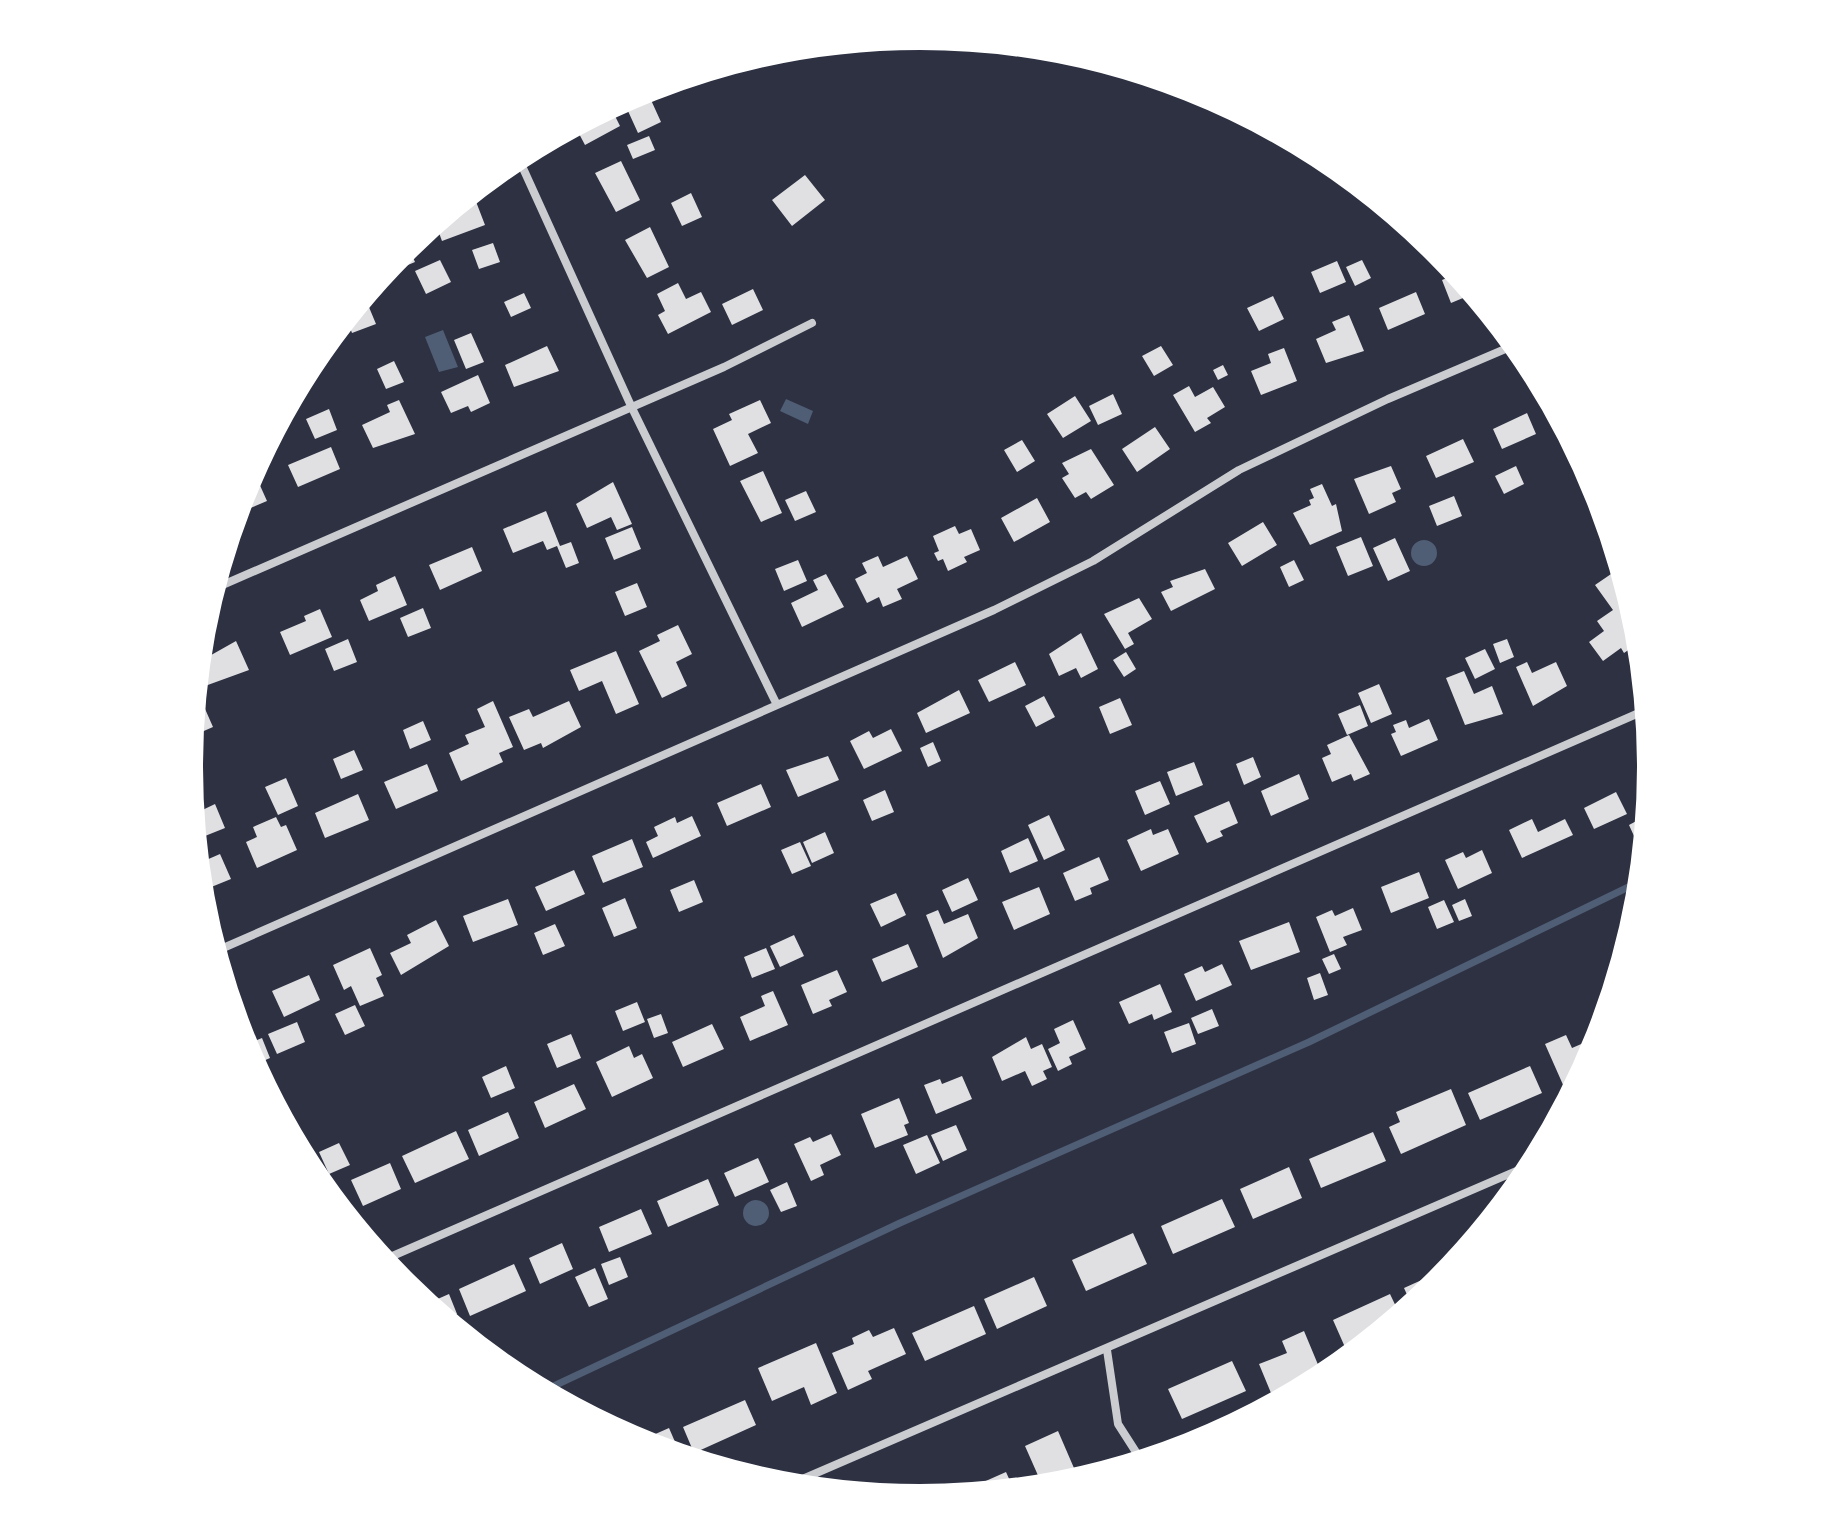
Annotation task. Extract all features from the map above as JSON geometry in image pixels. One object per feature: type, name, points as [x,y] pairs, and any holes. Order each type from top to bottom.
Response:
[{"type":"street","points":[[523,168],[632,408],[777,705]]},
{"type":"street","points":[[225,584],[632,408],[777,343],[812,323]]},
{"type":"street","points":[[224,947],[1058,580],[1239,470],[1388,399],[1505,349]]},
{"type":"street","points":[[393,1256],[1637,714]]},
{"type":"street","points":[[806,1477],[1516,1171]]},
{"type":"street","points":[[1107,1350],[1118,1424],[1137,1453]]},
{"type":"water","points":[[443,330],[458,367],[439,372],[425,337]]},
{"type":"water","points":[[786,399],[813,411],[808,424],[780,411]]},
{"type":"water","points":[[1424,540],[1433,544],[1437,553],[1433,562],[1424,566],[1415,562],[1411,553],[1415,544]]},
{"type":"water","points":[[756,1200],[765,1204],[769,1213],[765,1222],[756,1226],[747,1222],[743,1213],[747,1204]]},
{"type":"building","points":[[651,101],[661,122],[638,133],[628,111]]},
{"type":"building","points":[[615,116],[620,126],[585,145],[579,134]]},
{"type":"building","points":[[649,136],[655,150],[633,159],[627,145]]},
{"type":"building","points":[[621,161],[640,200],[616,212],[595,173]]},
{"type":"building","points":[[805,175],[825,200],[792,226],[772,200]]},
{"type":"building","points":[[691,193],[702,217],[682,226],[671,203]]},
{"type":"building","points":[[476,202],[485,225],[442,241],[439,233]]},
{"type":"building","points":[[650,227],[669,267],[647,278],[625,240]]},
{"type":"building","points":[[493,243],[500,262],[479,269],[472,250]]},
{"type":"building","points":[[440,260],[451,282],[426,294],[415,271]]},
{"type":"building","points":[[1362,260],[1371,278],[1355,286],[1346,267]]},
{"type":"building","points":[[1337,261],[1346,282],[1320,293],[1311,272]]},
{"type":"building","points":[[1447,278],[1465,297],[1451,303],[1442,280]]},
{"type":"building","points":[[678,283],[686,299],[701,292],[711,312],[668,334],[658,315],[665,311],[657,294]]},
{"type":"building","points":[[753,289],[763,310],[732,325],[722,304]]},
{"type":"building","points":[[1416,292],[1425,314],[1388,330],[1379,308]]},
{"type":"building","points":[[524,293],[531,308],[511,317],[504,302]]},
{"type":"building","points":[[1273,296],[1284,319],[1259,331],[1247,308]]},
{"type":"building","points":[[369,307],[376,324],[352,333],[350,329]]},
{"type":"building","points":[[1349,315],[1364,351],[1326,363],[1316,339],[1336,330],[1332,322]]},
{"type":"building","points":[[471,333],[484,362],[466,369],[454,340]]},
{"type":"building","points":[[547,346],[559,371],[514,387],[505,365]]},
{"type":"building","points":[[1161,346],[1173,365],[1154,376],[1142,356]]},
{"type":"building","points":[[1284,348],[1297,381],[1261,395],[1251,371],[1271,363],[1268,354]]},
{"type":"building","points":[[394,361],[404,382],[386,389],[377,369]]},
{"type":"building","points":[[1223,365],[1228,375],[1218,380],[1213,370]]},
{"type":"building","points":[[478,375],[490,403],[471,412],[468,406],[451,413],[441,392]]},
{"type":"building","points":[[1189,386],[1195,397],[1213,387],[1225,407],[1207,418],[1211,423],[1195,432],[1173,395]]},
{"type":"building","points":[[1113,394],[1122,414],[1098,425],[1089,406]]},
{"type":"building","points":[[1075,396],[1091,421],[1063,438],[1047,414]]},
{"type":"building","points":[[399,400],[415,434],[373,448],[362,425],[390,412],[387,405]]},
{"type":"building","points":[[760,400],[771,423],[748,434],[758,453],[730,466],[713,429],[732,420],[729,414]]},
{"type":"building","points":[[329,409],[337,430],[315,439],[306,419]]},
{"type":"building","points":[[1527,413],[1536,434],[1502,449],[1493,429]]},
{"type":"building","points":[[1155,427],[1170,449],[1137,472],[1122,449]]},
{"type":"building","points":[[1463,439],[1474,462],[1436,478],[1426,456]]},
{"type":"building","points":[[1022,440],[1035,461],[1017,472],[1004,450]]},
{"type":"building","points":[[331,447],[340,469],[298,487],[288,465]]},
{"type":"building","points":[[1091,449],[1114,485],[1091,499],[1086,492],[1075,498],[1062,478],[1069,474],[1062,463]]},
{"type":"building","points":[[1391,466],[1401,489],[1392,493],[1396,502],[1369,514],[1354,479]]},
{"type":"building","points":[[1516,466],[1524,484],[1504,494],[1495,476]]},
{"type":"building","points":[[763,471],[782,513],[761,522],[740,481]]},
{"type":"building","points":[[613,482],[632,524],[617,530],[611,517],[587,528],[576,504]]},
{"type":"building","points":[[259,484],[267,501],[250,508]]},
{"type":"building","points":[[1322,484],[1332,506],[1336,504],[1342,531],[1310,545],[1293,513],[1311,505],[1309,500],[1314,498],[1310,489]]},
{"type":"building","points":[[806,491],[816,512],[795,521],[785,500]]},
{"type":"building","points":[[1454,496],[1462,516],[1437,526],[1429,506]]},
{"type":"building","points":[[1037,498],[1050,522],[1014,542],[1001,518]]},
{"type":"building","points":[[546,511],[560,546],[571,542],[579,563],[566,568],[557,546],[547,550],[543,541],[513,553],[503,529]]},
{"type":"building","points":[[1263,522],[1277,545],[1242,566],[1228,543]]},
{"type":"building","points":[[955,526],[959,534],[971,529],[980,550],[964,557],[967,562],[948,571],[943,559],[938,561],[934,553],[939,551],[933,536]]},
{"type":"building","points":[[632,527],[641,549],[614,560],[605,538]]},
{"type":"building","points":[[1361,537],[1373,566],[1348,576],[1336,547]]},
{"type":"building","points":[[1395,538],[1410,571],[1388,581],[1373,548]]},
{"type":"building","points":[[472,547],[482,571],[440,590],[429,565]]},
{"type":"building","points":[[878,556],[883,567],[907,556],[918,579],[897,589],[902,599],[883,607],[879,597],[867,603],[855,579],[867,573],[862,563]]},
{"type":"building","points":[[798,560],[807,581],[784,591],[775,569]]},
{"type":"building","points":[[1294,560],[1304,580],[1289,587],[1280,567]]},
{"type":"building","points":[[1205,569],[1215,589],[1171,611],[1161,592],[1173,587],[1170,581]]},
{"type":"building","points":[[1613,573],[1630,649],[1624,653],[1621,648],[1603,661],[1589,642],[1604,631],[1597,621],[1613,610],[1595,585]]},
{"type":"building","points":[[826,574],[844,607],[802,627],[791,603],[818,590],[813,580]]},
{"type":"building","points":[[395,576],[407,605],[369,621],[360,600],[378,591],[376,585]]},
{"type":"building","points":[[637,583],[647,607],[625,616],[615,592]]},
{"type":"building","points":[[1139,598],[1152,619],[1128,633],[1134,644],[1125,649],[1104,614]]},
{"type":"building","points":[[423,608],[431,628],[408,637],[400,618]]},
{"type":"building","points":[[320,609],[332,637],[290,655],[280,632],[306,621],[304,616]]},
{"type":"building","points":[[678,625],[692,654],[676,662],[687,686],[662,698],[639,651],[660,641],[657,635]]},
{"type":"building","points":[[1081,633],[1098,669],[1081,678],[1076,668],[1059,676],[1049,654]]},
{"type":"building","points":[[348,639],[357,662],[334,671],[325,649]]},
{"type":"building","points":[[1507,639],[1514,657],[1500,663],[1493,644]]},
{"type":"building","points":[[236,641],[249,670],[206,686],[210,656]]},
{"type":"building","points":[[1485,649],[1495,669],[1475,679],[1465,658]]},
{"type":"building","points":[[616,651],[639,704],[616,714],[602,681],[579,691],[570,670]]},
{"type":"building","points":[[1126,652],[1136,669],[1124,677],[1113,660]]},
{"type":"building","points":[[1015,662],[1026,685],[989,702],[978,680]]},
{"type":"building","points":[[1527,662],[1532,673],[1556,662],[1567,686],[1533,706],[1516,667]]},
{"type":"building","points":[[1464,671],[1474,694],[1492,686],[1503,714],[1465,725],[1446,678]]},
{"type":"building","points":[[1379,684],[1392,714],[1371,723],[1358,693]]},
{"type":"building","points":[[959,690],[970,713],[926,733],[917,713]]},
{"type":"building","points":[[1044,696],[1055,717],[1036,727],[1025,706]]},
{"type":"building","points":[[1120,698],[1132,725],[1110,734],[1099,707]]},
{"type":"building","points":[[493,701],[513,747],[499,753],[503,762],[461,781],[449,753],[469,744],[465,735],[485,727],[477,709]]},
{"type":"building","points":[[569,701],[581,727],[543,748],[541,743],[524,750],[509,717],[529,709],[533,717]]},
{"type":"building","points":[[1360,705],[1368,726],[1347,735],[1338,714]]},
{"type":"building","points":[[204,707],[213,727],[203,732]]},
{"type":"building","points":[[1429,719],[1438,740],[1401,756],[1391,734],[1396,732],[1393,725],[1406,720],[1409,728]]},
{"type":"building","points":[[423,721],[431,740],[410,749],[403,730]]},
{"type":"building","points":[[891,729],[902,751],[864,769],[850,741],[869,731],[873,738]]},
{"type":"building","points":[[1349,735],[1370,774],[1354,781],[1351,774],[1332,782],[1322,758],[1331,754],[1327,745]]},
{"type":"building","points":[[933,742],[941,761],[928,767],[920,748]]},
{"type":"building","points":[[354,750],[363,770],[341,779],[333,759]]},
{"type":"building","points":[[828,756],[839,780],[798,797],[786,770]]},
{"type":"building","points":[[1253,757],[1261,777],[1244,785],[1236,764]]},
{"type":"building","points":[[1194,762],[1203,785],[1176,796],[1167,772]]},
{"type":"building","points":[[427,764],[438,791],[396,809],[384,782]]},
{"type":"building","points":[[1299,774],[1309,799],[1271,816],[1261,791]]},
{"type":"building","points":[[286,778],[298,806],[278,815],[265,787]]},
{"type":"building","points":[[1160,781],[1170,804],[1145,815],[1135,791]]},
{"type":"building","points":[[761,784],[771,807],[727,826],[717,803]]},
{"type":"building","points":[[885,790],[894,812],[872,821],[863,800]]},
{"type":"building","points":[[1616,792],[1627,814],[1594,829],[1584,808]]},
{"type":"building","points":[[358,794],[369,820],[325,838],[315,813]]},
{"type":"building","points":[[1229,801],[1238,823],[1220,831],[1223,836],[1207,843],[1194,816]]},
{"type":"building","points":[[215,804],[225,828],[205,836],[203,810]]},
{"type":"building","points":[[1049,815],[1065,850],[1044,860],[1028,825]]},
{"type":"building","points":[[692,816],[701,836],[653,858],[646,842],[658,836],[654,827],[675,817],[677,823]]},
{"type":"building","points":[[276,817],[281,827],[286,825],[297,850],[257,868],[246,842],[257,837],[253,827]]},
{"type":"building","points":[[1532,819],[1538,832],[1565,819],[1573,835],[1522,858],[1509,830]]},
{"type":"building","points":[[1638,820],[1636,835],[1634,836],[1629,825]]},
{"type":"building","points":[[1151,829],[1153,835],[1168,829],[1179,854],[1141,871],[1127,840]]},
{"type":"building","points":[[825,832],[834,853],[812,863],[803,842]]},
{"type":"building","points":[[1028,838],[1038,861],[1010,873],[1001,851]]},
{"type":"building","points":[[632,839],[643,867],[603,883],[592,856]]},
{"type":"building","points":[[800,842],[811,866],[792,874],[781,850]]},
{"type":"building","points":[[1482,850],[1492,873],[1458,889],[1445,860],[1463,852],[1466,858]]},
{"type":"building","points":[[220,854],[231,879],[211,887],[207,860]]},
{"type":"building","points":[[1099,857],[1109,880],[1090,888],[1092,894],[1075,901],[1063,873]]},
{"type":"building","points":[[574,870],[585,894],[546,911],[535,887]]},
{"type":"building","points":[[1419,872],[1429,898],[1391,913],[1381,887]]},
{"type":"building","points":[[968,878],[978,900],[952,912],[942,890]]},
{"type":"building","points":[[694,880],[703,902],[679,912],[670,890]]},
{"type":"building","points":[[1039,887],[1050,914],[1014,930],[1002,902]]},
{"type":"building","points":[[896,893],[906,915],[881,927],[870,904]]},
{"type":"building","points":[[625,898],[637,928],[614,937],[602,908]]},
{"type":"building","points":[[508,899],[518,925],[473,942],[463,916]]},
{"type":"building","points":[[1465,899],[1472,916],[1459,921],[1452,905]]},
{"type":"building","points":[[1444,900],[1454,922],[1437,929],[1428,907]]},
{"type":"building","points":[[1353,908],[1362,930],[1343,937],[1347,945],[1330,952],[1316,917],[1332,910],[1335,916]]},
{"type":"building","points":[[938,910],[944,924],[968,914],[978,938],[943,958],[926,915]]},
{"type":"building","points":[[436,920],[449,946],[401,975],[390,953],[411,943],[407,935]]},
{"type":"building","points":[[1289,922],[1300,952],[1251,970],[1239,941]]},
{"type":"building","points":[[555,924],[565,946],[543,955],[534,933]]},
{"type":"building","points":[[794,935],[804,956],[780,967],[770,946]]},
{"type":"building","points":[[908,944],[918,967],[882,982],[872,959]]},
{"type":"building","points":[[370,948],[382,975],[376,978],[384,996],[360,1006],[351,986],[344,990],[333,965]]},
{"type":"building","points":[[766,948],[775,969],[752,978],[744,957]]},
{"type":"building","points":[[1334,954],[1341,969],[1329,974],[1322,959]]},
{"type":"building","points":[[1222,964],[1232,985],[1196,1001],[1184,974],[1202,966],[1205,972]]},
{"type":"building","points":[[837,970],[847,992],[829,1000],[832,1006],[813,1014],[801,985]]},
{"type":"building","points":[[1320,973],[1328,995],[1314,1000],[1307,978]]},
{"type":"building","points":[[309,975],[320,1000],[284,1017],[272,991]]},
{"type":"building","points":[[1160,984],[1172,1012],[1154,1020],[1152,1014],[1129,1024],[1119,1002]]},
{"type":"building","points":[[773,991],[788,1025],[750,1041],[740,1017],[765,1006],[761,996]]},
{"type":"building","points":[[637,1002],[645,1022],[623,1031],[615,1011]]},
{"type":"building","points":[[355,1005],[365,1026],[345,1035],[335,1014]]},
{"type":"building","points":[[1212,1009],[1219,1026],[1198,1034],[1191,1018]]},
{"type":"building","points":[[661,1014],[668,1033],[654,1038],[647,1019]]},
{"type":"building","points":[[1073,1020],[1086,1049],[1069,1057],[1072,1064],[1058,1071],[1048,1049],[1060,1043],[1054,1029]]},
{"type":"building","points":[[297,1022],[305,1042],[277,1054],[268,1034]]},
{"type":"building","points":[[1189,1023],[1196,1044],[1172,1053],[1164,1032]]},
{"type":"building","points":[[712,1024],[724,1049],[683,1067],[672,1042]]},
{"type":"building","points":[[571,1034],[581,1058],[557,1068],[547,1044]]},
{"type":"building","points":[[1566,1035],[1572,1048],[1585,1042],[1566,1086],[1564,1087],[1545,1044]]},
{"type":"building","points":[[1026,1037],[1031,1049],[1042,1044],[1052,1067],[1043,1071],[1047,1079],[1032,1086],[1025,1071],[1002,1081],[992,1057]]},
{"type":"building","points":[[262,1038],[270,1058],[264,1061],[255,1041]]},
{"type":"building","points":[[629,1046],[634,1058],[642,1054],[653,1078],[612,1097],[596,1062]]},
{"type":"building","points":[[506,1066],[515,1088],[491,1098],[482,1077]]},
{"type":"building","points":[[1530,1066],[1542,1093],[1480,1120],[1468,1093]]},
{"type":"building","points":[[962,1076],[972,1099],[936,1114],[924,1085],[940,1079],[942,1084]]},
{"type":"building","points":[[574,1084],[586,1109],[545,1128],[534,1102]]},
{"type":"building","points":[[1451,1089],[1466,1125],[1401,1154],[1389,1127],[1400,1122],[1396,1112]]},
{"type":"building","points":[[899,1098],[909,1123],[904,1125],[908,1135],[875,1148],[861,1114]]},
{"type":"building","points":[[508,1112],[519,1138],[479,1156],[468,1130]]},
{"type":"building","points":[[956,1125],[967,1150],[943,1161],[931,1135]]},
{"type":"building","points":[[456,1131],[469,1159],[415,1183],[402,1156]]},
{"type":"building","points":[[1373,1132],[1386,1161],[1321,1188],[1309,1159]]},
{"type":"building","points":[[831,1134],[841,1155],[820,1165],[824,1175],[811,1181],[794,1144],[810,1137],[813,1142]]},
{"type":"building","points":[[927,1135],[940,1163],[916,1174],[903,1145]]},
{"type":"building","points":[[339,1143],[350,1165],[329,1174],[319,1152]]},
{"type":"building","points":[[758,1158],[769,1182],[735,1197],[724,1173]]},
{"type":"building","points":[[390,1163],[401,1189],[363,1206],[351,1180]]},
{"type":"building","points":[[1289,1167],[1302,1198],[1253,1219],[1240,1189]]},
{"type":"building","points":[[708,1179],[719,1205],[668,1227],[657,1201]]},
{"type":"building","points":[[787,1182],[797,1206],[781,1212],[770,1190]]},
{"type":"building","points":[[1222,1199],[1235,1227],[1173,1254],[1161,1226]]},
{"type":"building","points":[[641,1209],[652,1234],[609,1252],[599,1227]]},
{"type":"building","points":[[1133,1233],[1147,1264],[1086,1291],[1072,1260]]},
{"type":"building","points":[[562,1243],[573,1269],[540,1284],[529,1258]]},
{"type":"building","points":[[620,1257],[628,1277],[609,1285],[601,1264]]},
{"type":"building","points":[[514,1264],[526,1291],[470,1316],[459,1289]]},
{"type":"building","points":[[595,1268],[608,1299],[589,1307],[575,1277]]},
{"type":"building","points":[[1034,1277],[1047,1306],[997,1329],[984,1299]]},
{"type":"building","points":[[1428,1277],[1408,1296],[1404,1288]]},
{"type":"building","points":[[449,1294],[457,1314],[454,1315],[437,1299]]},
{"type":"building","points":[[1390,1294],[1396,1307],[1345,1348],[1333,1320]]},
{"type":"building","points":[[974,1306],[986,1334],[925,1361],[912,1333]]},
{"type":"building","points":[[894,1328],[906,1354],[868,1371],[872,1379],[848,1390],[832,1353],[854,1344],[852,1338],[869,1330],[873,1337]]},
{"type":"building","points":[[1304,1331],[1319,1367],[1271,1393],[1259,1364],[1287,1353],[1282,1341]]},
{"type":"building","points":[[816,1343],[837,1393],[811,1405],[804,1387],[772,1401],[758,1368]]},
{"type":"building","points":[[1232,1361],[1246,1391],[1182,1419],[1168,1389]]},
{"type":"building","points":[[745,1400],[756,1425],[697,1451],[693,1450],[683,1427]]},
{"type":"building","points":[[669,1428],[676,1444],[653,1435]]},
{"type":"building","points":[[1058,1431],[1075,1470],[1039,1477],[1025,1446]]},
{"type":"building","points":[[1006,1472],[1010,1481],[979,1484]]},
{"type":"waterway","points":[[553,1386],[900,1223],[1309,1042],[1630,886]]}]
